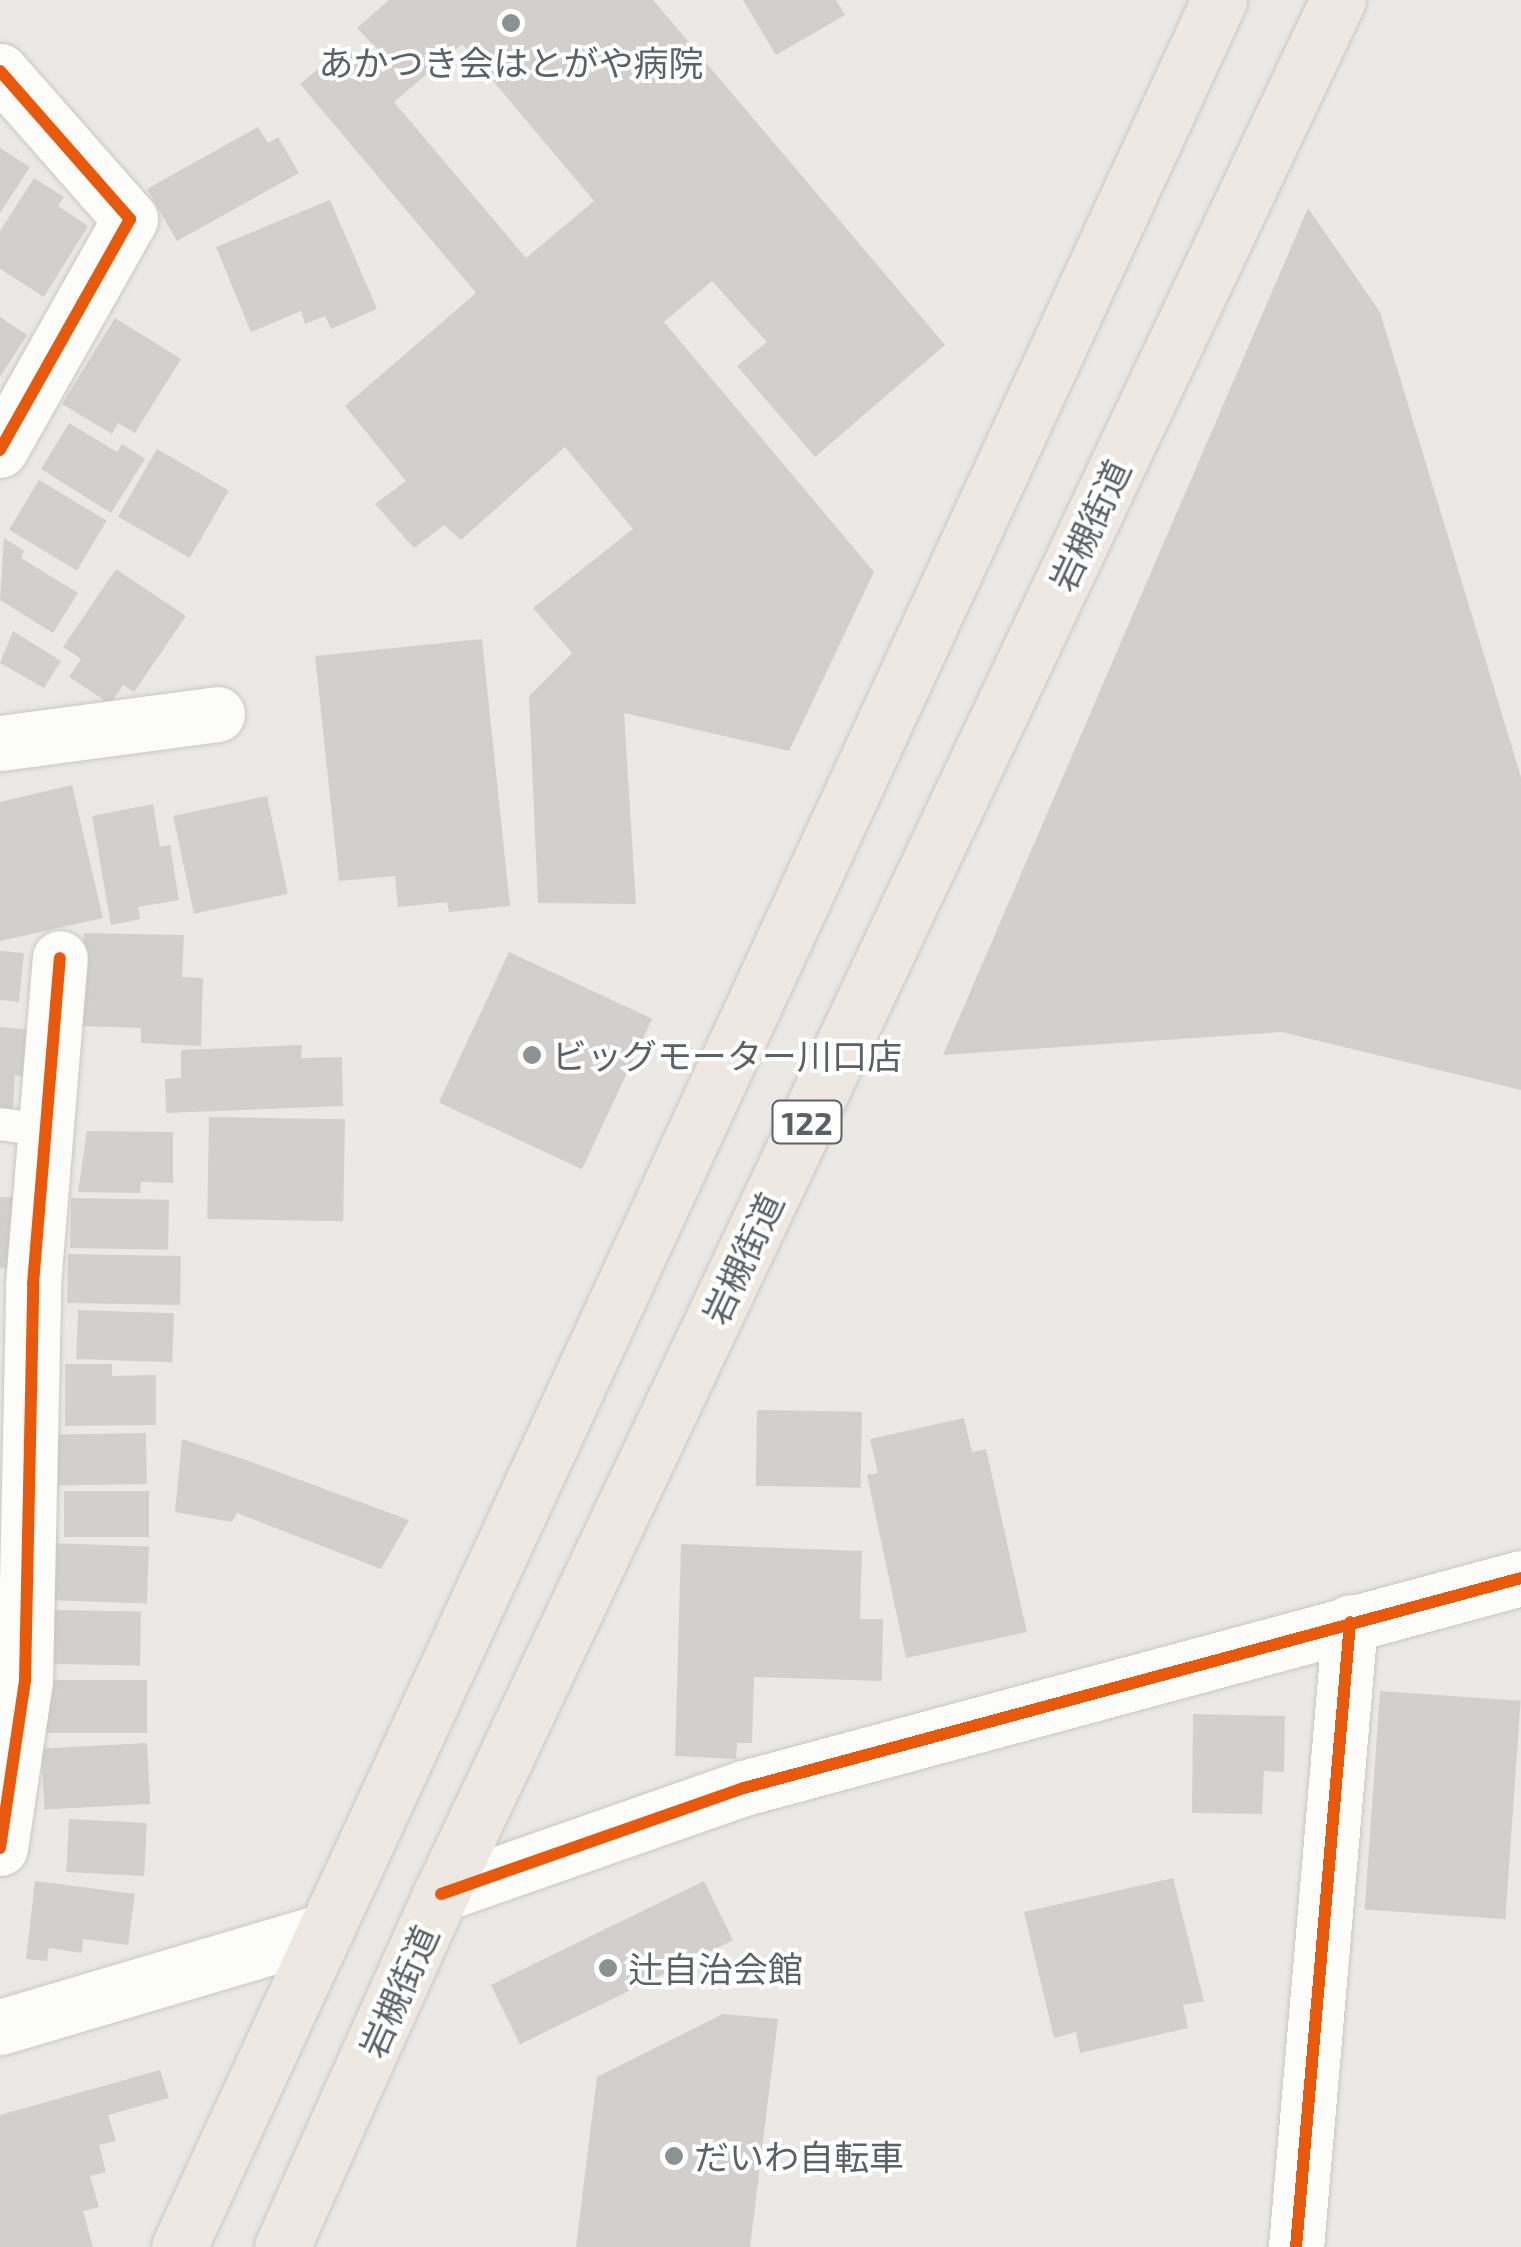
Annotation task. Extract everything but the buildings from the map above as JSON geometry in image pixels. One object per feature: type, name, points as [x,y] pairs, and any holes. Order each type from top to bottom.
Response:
[{"type":"highway","name":"122","points":[[179,2247],[1218,0]]},
{"type":"highway","name":"岩槻街道","points":[[282,2247],[441,1894],[1338,0]]},
{"type":"street","points":[[0,71],[130,219],[0,450]]},
{"type":"street","points":[[0,744],[217,714]]},
{"type":"street","points":[[0,1848],[25,1680],[33,1284],[25,1127],[60,958]]},
{"type":"street","points":[[441,1894],[744,1788],[1521,1578]]},
{"type":"street","points":[[1296,2247],[1350,1622]]},
{"type":"street","points":[[0,2027],[326,1931]]},
{"type":"cycle path","points":[[0,71],[130,219],[0,450]]},
{"type":"cycle path","points":[[0,1848],[25,1680],[33,1284],[60,958]]},
{"type":"cycle path","points":[[441,1894],[744,1788],[1521,1578]]},
{"type":"cycle path","points":[[1296,2247],[1350,1622]]},
{"type":"place","name":"あかつき会はとがや病院","points":[[511,23]]},
{"type":"place","name":"ビッグモーター川口店","points":[[532,1055]]},
{"type":"place","name":"辻自治会館","points":[[608,1968]]},
{"type":"place","name":"だいわ自転車","points":[[674,2156]]}]
